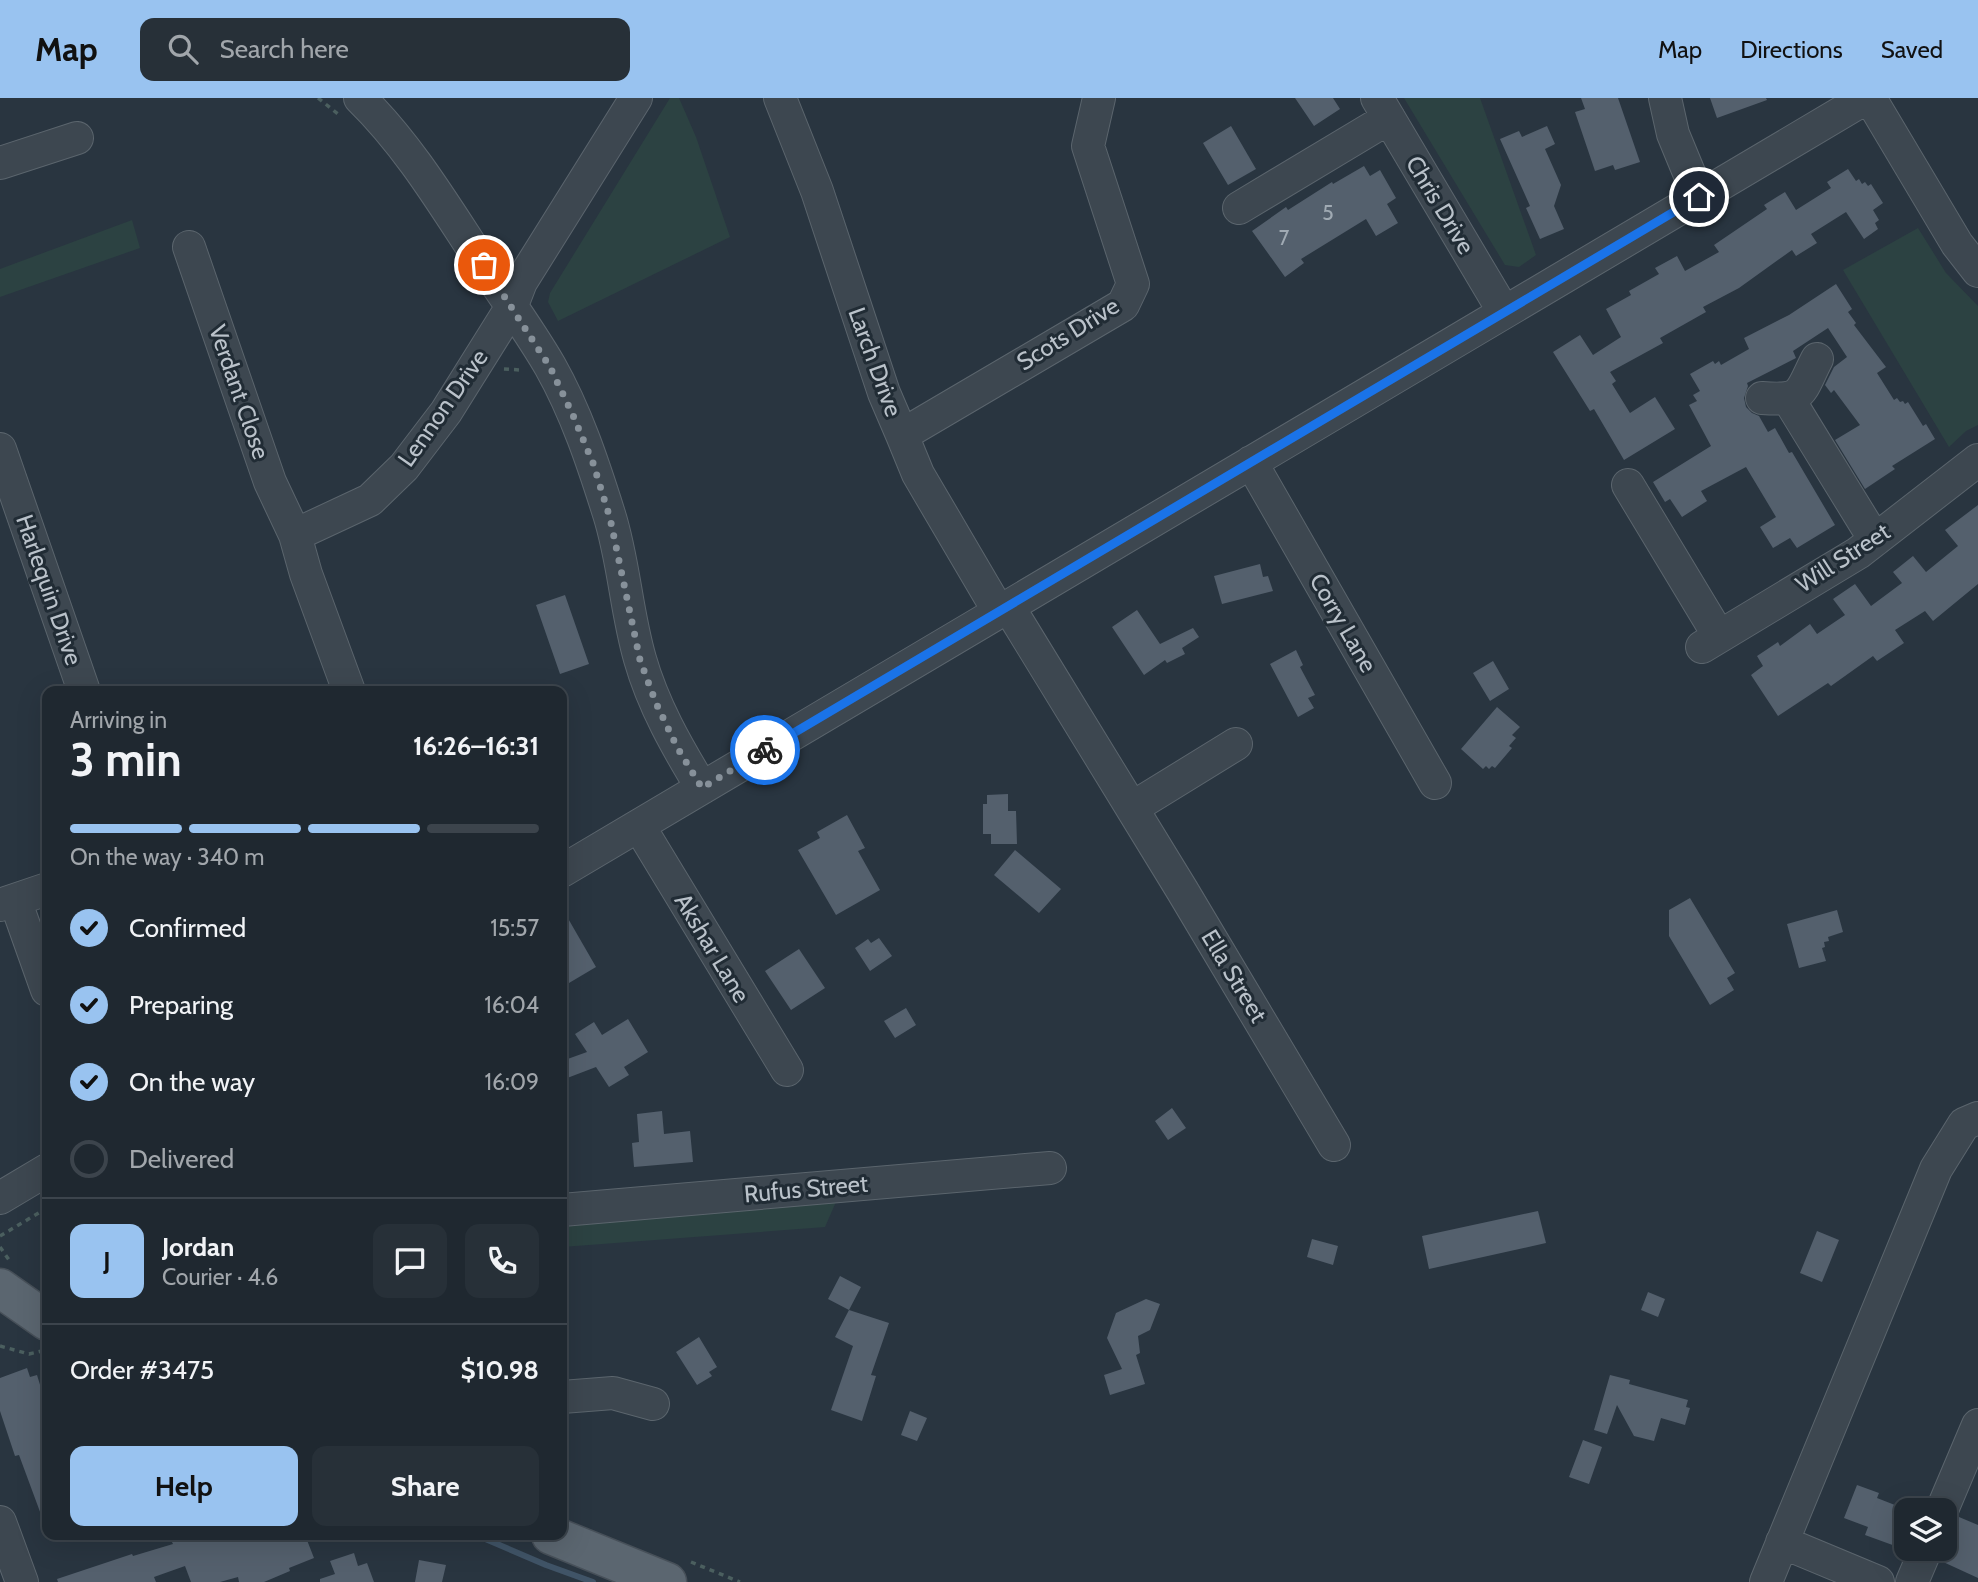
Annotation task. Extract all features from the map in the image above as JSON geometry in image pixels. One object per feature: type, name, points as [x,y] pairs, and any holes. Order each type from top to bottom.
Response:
[{"type":"main road","points":[[0,1288],[42,1317]]},
{"type":"main road","points":[[0,1318],[42,1331]]},
{"type":"main road","points":[[567,1540],[679,1572]]},
{"type":"street","name":"Lennon Drive","points":[[295,535],[370,500],[404,467],[431,434],[511,308],[521,282],[636,98]]},
{"type":"street","name":"Larch Drive","points":[[780,98],[817,191],[884,393],[918,474],[1003,609]]},
{"type":"street","name":"Scots Drive","points":[[902,435],[1123,305],[1133,284],[1088,146],[1099,98]]},
{"type":"street","points":[[1665,98],[1673,134],[1699,197]]},
{"type":"street","points":[[567,868],[1868,98],[1957,244],[1978,271]]},
{"type":"street","points":[[349,106],[379,117],[429,181],[550,367],[588,450],[610,518],[640,660],[656,703],[677,747],[702,788]]},
{"type":"street","points":[[1239,208],[1383,108]]},
{"type":"street","name":"Chris Drive","points":[[1383,108],[1504,312]]},
{"type":"street","points":[[0,163],[77,138]]},
{"type":"street","name":"Verdant Close","points":[[189,247],[270,482],[295,535]]},
{"type":"street","points":[[1817,359],[1800,390],[1776,398],[1875,540]]},
{"type":"street","name":"Harlequin Drive","points":[[0,449],[13,528],[82,686]]},
{"type":"street","name":"Will Street","points":[[1628,485],[1711,641],[1858,553],[1978,460]]},
{"type":"street","name":"Corry Lane","points":[[1251,462],[1435,783]]},
{"type":"street","points":[[295,535],[306,574],[347,686]]},
{"type":"street","name":"Ella Street","points":[[1003,609],[1132,808],[1334,1145]]},
{"type":"street","points":[[1132,808],[1236,744]]},
{"type":"street","name":"Akshar Lane","points":[[639,825],[787,1070]]},
{"type":"street","points":[[42,891],[7,902],[42,979]]},
{"type":"street","points":[[1766,1582],[1936,1169],[1964,1124],[1978,1118]]},
{"type":"street","name":"Rufus Street","points":[[567,1210],[1051,1168]]},
{"type":"street","points":[[0,1198],[42,1173]]},
{"type":"street","points":[[567,1397],[613,1393],[653,1404]]},
{"type":"street","points":[[1947,1498],[1978,1425]]},
{"type":"street","points":[[0,1522],[22,1582]]},
{"type":"street","points":[[1782,1542],[1878,1582]]},
{"type":"street","points":[[1912,1582],[1921,1561]]},
{"type":"path","points":[[318,98],[349,106]]},
{"type":"path","points":[[498,371],[517,369],[528,376]]},
{"type":"path","points":[[0,1236],[42,1211]]},
{"type":"path","points":[[0,1346],[29,1354],[42,1351]]},
{"type":"path","points":[[679,1572],[740,1582]]},
{"type":"green space","points":[[670,98],[679,98],[696,137],[730,237],[558,321],[548,302],[550,293]]},
{"type":"green space","points":[[1404,98],[1480,98],[1536,255],[1519,267],[1505,265]]},
{"type":"green space","points":[[132,220],[140,248],[0,297],[0,269]]},
{"type":"green space","points":[[1918,228],[1946,273],[1978,306],[1978,425],[1966,431],[1949,447],[1843,270]]},
{"type":"green space","points":[[839,1195],[825,1227],[567,1247],[567,1218]]},
{"type":"building","points":[[1295,98],[1333,98],[1340,109],[1314,126]]},
{"type":"building","points":[[1581,98],[1618,98],[1640,162],[1615,170],[1613,165],[1595,171],[1575,112],[1585,109]]},
{"type":"building","points":[[1710,98],[1766,98],[1767,100],[1717,118]]},
{"type":"building","points":[[1231,126],[1256,169],[1228,185],[1203,143]]},
{"type":"building","points":[[1547,126],[1555,144],[1545,149],[1561,185],[1554,206],[1564,229],[1540,239],[1526,208],[1530,206],[1500,139],[1519,131],[1522,137]]},
{"type":"building","points":[[1364,166],[1370,176],[1380,170],[1396,198],[1387,204],[1398,223],[1376,236],[1366,219],[1301,259],[1304,263],[1285,277],[1252,231],[1286,207],[1288,210],[1332,182],[1333,184]]},
{"type":"building","points":[[1848,169],[1856,181],[1859,179],[1862,184],[1865,182],[1868,186],[1871,184],[1883,203],[1873,210],[1879,220],[1875,223],[1878,229],[1864,239],[1846,212],[1811,234],[1817,243],[1796,256],[1792,250],[1739,288],[1703,307],[1706,312],[1660,338],[1663,343],[1610,372],[1616,381],[1612,384],[1630,413],[1655,397],[1675,429],[1624,460],[1594,409],[1590,411],[1553,352],[1580,335],[1593,355],[1621,337],[1606,309],[1631,295],[1629,291],[1659,274],[1655,268],[1677,256],[1685,271],[1719,252],[1714,245],[1767,209],[1764,205],[1785,192],[1796,210],[1831,188],[1827,182]]},
{"type":"building","points":[[1836,284],[1852,309],[1848,312],[1856,323],[1854,325],[1886,367],[1877,373],[1894,400],[1897,398],[1905,404],[1908,402],[1935,439],[1892,466],[1895,469],[1865,489],[1835,440],[1860,425],[1834,390],[1831,393],[1825,385],[1834,367],[1847,357],[1828,328],[1793,351],[1796,358],[1747,383],[1744,398],[1746,407],[1759,416],[1768,432],[1775,428],[1835,525],[1797,548],[1790,538],[1773,548],[1760,527],[1776,517],[1746,467],[1701,491],[1707,501],[1682,517],[1670,499],[1665,502],[1653,482],[1711,446],[1689,405],[1697,401],[1693,395],[1700,391],[1690,374],[1713,361],[1715,364],[1719,361],[1721,365],[1749,349],[1744,338],[1789,315]]},
{"type":"building","points":[[1978,505],[1978,584],[1933,621],[1925,611],[1895,630],[1904,643],[1877,661],[1873,656],[1831,686],[1828,683],[1778,716],[1751,675],[1763,666],[1757,656],[1778,642],[1780,646],[1810,624],[1817,634],[1845,615],[1833,599],[1855,584],[1871,606],[1902,583],[1893,572],[1913,556],[1926,572],[1958,546],[1945,530]]},
{"type":"building","points":[[1260,564],[1263,577],[1268,576],[1273,591],[1222,604],[1214,576]]},
{"type":"building","points":[[565,595],[589,664],[560,674],[536,605]]},
{"type":"building","points":[[1137,610],[1160,644],[1193,628],[1199,637],[1182,648],[1185,654],[1167,663],[1165,660],[1144,675],[1112,627]]},
{"type":"building","points":[[1296,650],[1303,665],[1300,667],[1315,695],[1308,698],[1314,708],[1298,717],[1270,664]]},
{"type":"building","points":[[1493,661],[1509,689],[1490,701],[1473,673]]},
{"type":"building","points":[[1497,707],[1520,727],[1512,735],[1516,738],[1509,746],[1512,748],[1495,768],[1492,766],[1489,769],[1486,766],[1483,769],[1461,749]]},
{"type":"building","points":[[1008,794],[1008,811],[1016,811],[1017,844],[991,844],[991,834],[983,834],[983,804],[987,804],[987,795]]},
{"type":"building","points":[[847,815],[865,848],[858,851],[880,890],[836,915],[798,850],[820,838],[817,832]]},
{"type":"building","points":[[1015,850],[1061,889],[1039,913],[994,875]]},
{"type":"building","points":[[1690,898],[1735,973],[1727,978],[1734,990],[1710,1005],[1669,936],[1669,910]]},
{"type":"building","points":[[1837,910],[1843,932],[1828,937],[1829,941],[1824,942],[1825,947],[1822,948],[1826,961],[1799,968],[1787,924]]},
{"type":"building","points":[[567,917],[596,967],[569,983],[567,979]]},
{"type":"building","points":[[879,938],[892,956],[870,971],[855,948],[868,939],[871,943]]},
{"type":"building","points":[[799,949],[825,988],[791,1010],[765,971]]},
{"type":"building","points":[[906,1008],[916,1025],[895,1038],[884,1021]]},
{"type":"building","points":[[628,1019],[648,1052],[624,1067],[629,1075],[609,1087],[596,1067],[567,1078],[567,1059],[587,1052],[575,1034],[594,1022],[602,1035]]},
{"type":"building","points":[[1172,1108],[1186,1128],[1168,1140],[1155,1121]]},
{"type":"building","points":[[662,1111],[664,1134],[690,1131],[693,1162],[634,1167],[632,1143],[639,1142],[637,1114]]},
{"type":"building","points":[[1538,1211],[1546,1243],[1429,1269],[1422,1236]]},
{"type":"building","points":[[1817,1231],[1839,1240],[1822,1282],[1800,1273]]},
{"type":"building","points":[[1312,1239],[1338,1246],[1333,1265],[1307,1257]]},
{"type":"building","points":[[840,1276],[861,1287],[849,1310],[828,1299]]},
{"type":"building","points":[[1648,1292],[1665,1299],[1658,1317],[1641,1310]]},
{"type":"building","points":[[1146,1299],[1160,1304],[1150,1330],[1138,1336],[1140,1353],[1136,1355],[1145,1384],[1110,1395],[1104,1375],[1122,1369],[1107,1338],[1116,1313]]},
{"type":"building","points":[[849,1310],[889,1323],[871,1375],[876,1376],[862,1421],[831,1410],[853,1346],[835,1337]]},
{"type":"building","points":[[699,1337],[717,1367],[709,1372],[712,1376],[697,1385],[676,1352]]},
{"type":"building","points":[[27,1368],[30,1377],[37,1375],[42,1388],[42,1517],[19,1455],[15,1456],[0,1411],[0,1378]]},
{"type":"building","points":[[1610,1375],[1630,1380],[1629,1384],[1688,1400],[1686,1407],[1690,1408],[1685,1425],[1661,1418],[1654,1441],[1634,1436],[1617,1405],[1607,1434],[1594,1430]]},
{"type":"building","points":[[910,1411],[927,1418],[917,1441],[901,1435]]},
{"type":"building","points":[[1583,1440],[1602,1447],[1589,1484],[1569,1477]]},
{"type":"building","points":[[1857,1485],[1879,1493],[1877,1498],[1894,1505],[1894,1546],[1865,1535],[1868,1527],[1844,1518]]},
{"type":"building","points":[[1959,1517],[1978,1525],[1978,1578],[1941,1561],[1957,1561]]},
{"type":"building","points":[[171,1540],[307,1540],[314,1558],[264,1582],[239,1582],[238,1577],[220,1582],[191,1582],[185,1566],[154,1577],[156,1582],[58,1582],[57,1579],[132,1554],[133,1556],[173,1544]]},
{"type":"building","points":[[354,1553],[358,1566],[367,1563],[374,1582],[320,1582],[320,1579],[335,1574],[330,1561]]},
{"type":"building","points":[[419,1560],[446,1565],[442,1582],[415,1582]]},
{"type":"waterway","points":[[488,1540],[593,1582]]},
{"type":"way so far","points":[[484,265],[550,367],[583,438],[610,518],[640,660],[656,703],[677,747],[702,788],[765,750]]},
{"type":"route","points":[[765,750],[1699,197]]}]
